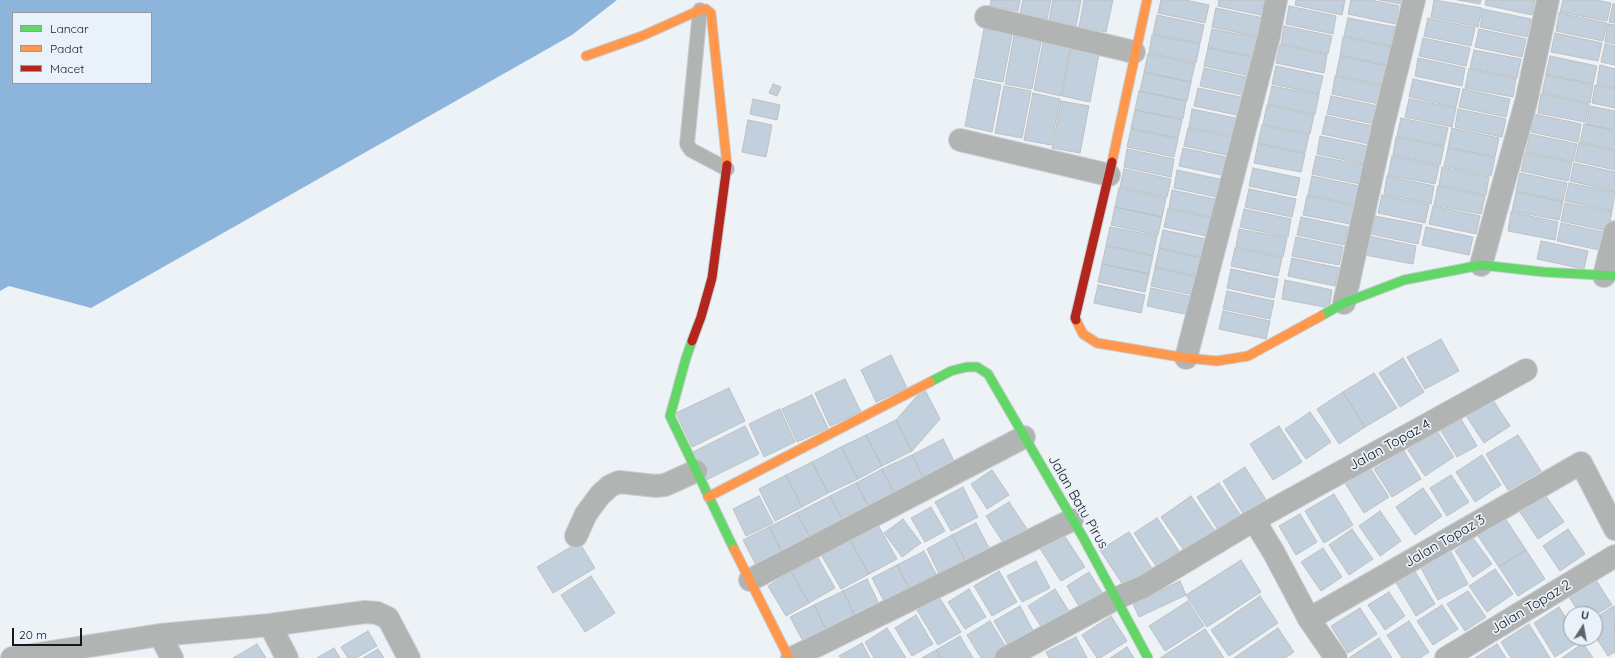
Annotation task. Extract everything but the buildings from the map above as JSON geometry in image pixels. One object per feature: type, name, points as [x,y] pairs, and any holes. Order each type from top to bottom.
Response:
[{"type":"street","points":[[1147,0],[1134,52],[1109,175],[1075,318],[1083,334],[1096,343],[1186,358],[1217,361],[1248,356],[1344,303],[1404,280],[1481,266],[1610,276],[1615,232]]},
{"type":"street","points":[[1186,358],[1269,36],[1276,0]]},
{"type":"street","points":[[1344,303],[1383,126],[1414,0]]},
{"type":"street","points":[[1481,266],[1526,102],[1548,0]]},
{"type":"street","points":[[586,56],[642,36],[700,10],[706,9],[711,13],[727,169],[712,278],[701,318],[686,358],[670,416],[684,477],[708,497],[790,658],[1072,520]]},
{"type":"street","points":[[986,17],[1134,52]]},
{"type":"street","points":[[960,140],[1109,175]]},
{"type":"street","name":"Jalan Batu Pirus","points":[[708,497],[951,371],[967,367],[977,367],[988,374],[1084,539],[1148,658]]},
{"type":"street","name":"Jalan Topaz 4","points":[[1006,658],[1117,598],[1143,587],[1254,520],[1526,370]]},
{"type":"street","points":[[750,580],[1024,437]]},
{"type":"street","name":"Jalan Topaz 3","points":[[1309,619],[1581,463],[1615,529]]},
{"type":"street","points":[[576,536],[586,514],[610,486],[619,482],[656,486],[684,477]]},
{"type":"street","points":[[1254,520],[1274,553],[1309,619],[1336,658]]},
{"type":"street","name":"Jalan Topaz 2","points":[[1446,658],[1615,556]]},
{"type":"street","points":[[12,658],[48,656],[160,635],[270,625],[365,612],[377,613],[388,618],[409,658]]},
{"type":"street","points":[[270,625],[287,658]]},
{"type":"street","points":[[160,635],[172,658]]},
{"type":"lane","points":[[700,10],[687,144],[691,150],[727,169]]},
{"type":"water","points":[[0,0],[617,0],[572,35],[91,308],[9,286],[0,291]]},
{"type":"traffic: fast","points":[[1321,316],[1344,303],[1404,280],[1481,265],[1544,272],[1615,276]]},
{"type":"traffic: fast","points":[[692,341],[670,416],[734,549]]},
{"type":"traffic: fast","points":[[930,382],[951,371],[967,367],[977,367],[988,374],[1084,539],[1148,658]]},
{"type":"traffic: slow","points":[[1112,162],[1147,0]]},
{"type":"traffic: slow","points":[[586,56],[642,36],[700,10],[706,9],[711,13],[727,165]]},
{"type":"traffic: slow","points":[[1076,320],[1083,334],[1097,343],[1186,358],[1217,361],[1248,356],[1321,316]]},
{"type":"traffic: slow","points":[[708,497],[930,382]]},
{"type":"traffic: slow","points":[[734,549],[789,658]]},
{"type":"traffic: jam","points":[[1076,320],[1075,318],[1112,162]]},
{"type":"traffic: jam","points":[[692,341],[701,317],[712,278],[727,165]]}]
